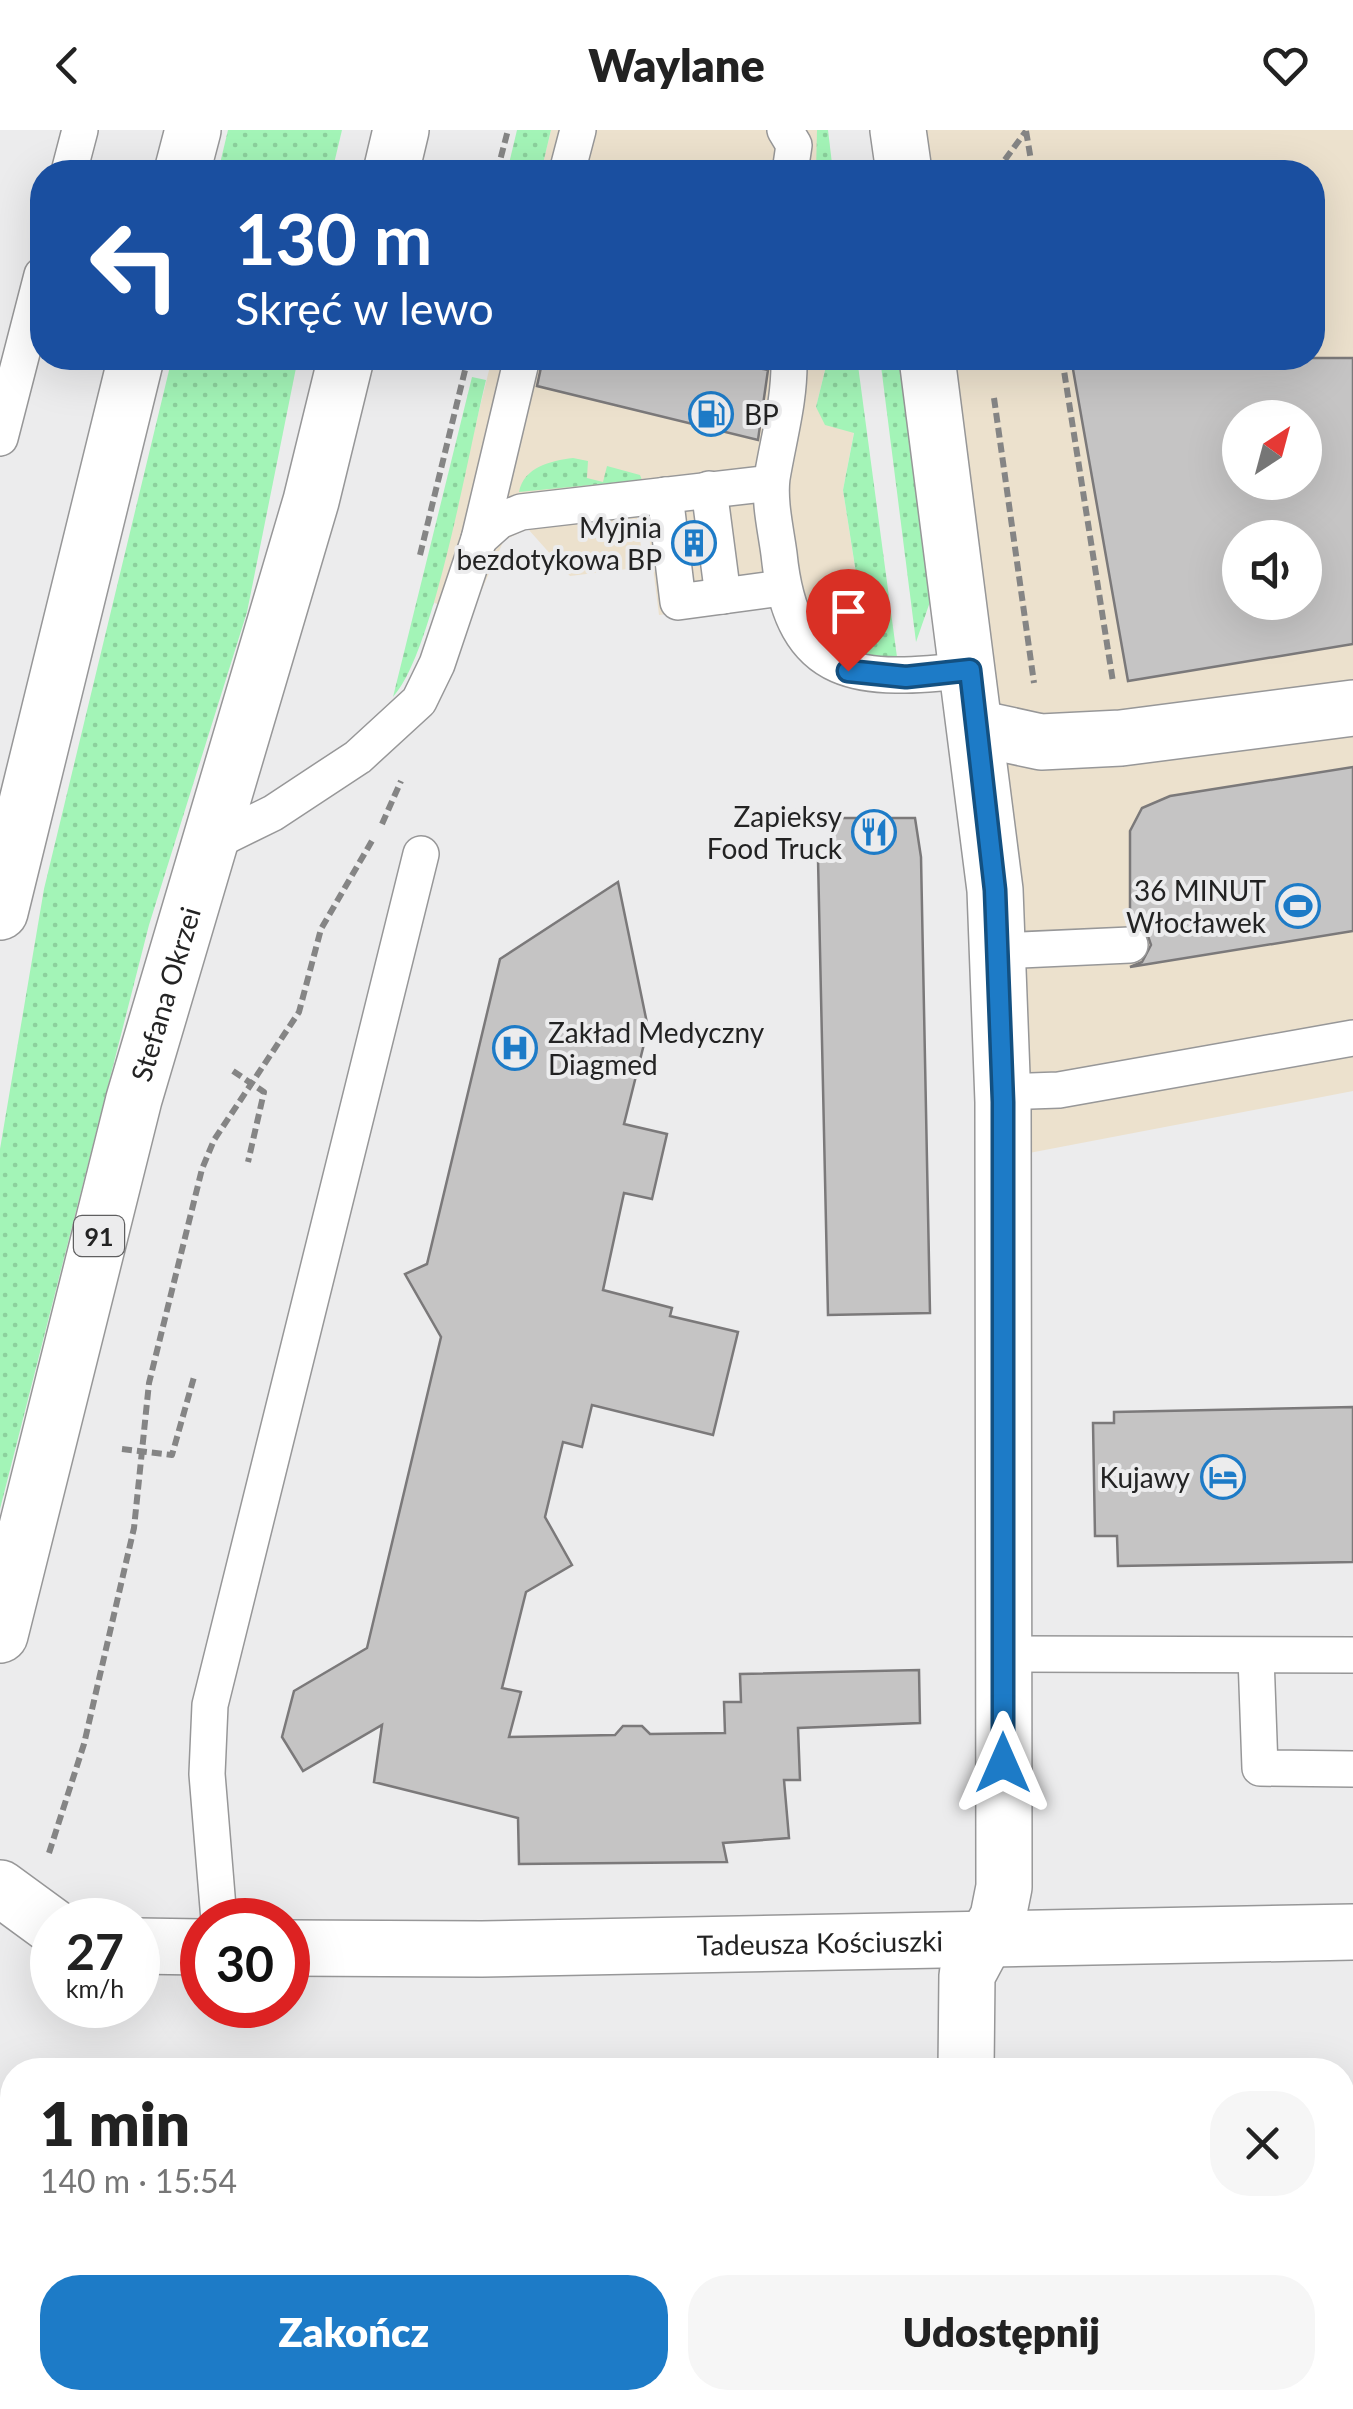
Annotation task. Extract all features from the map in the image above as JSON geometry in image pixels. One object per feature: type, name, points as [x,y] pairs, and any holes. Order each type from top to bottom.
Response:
[{"type":"street","points":[[185,160],[193,130]]},
{"type":"street","points":[[394,160],[401,130]]},
{"type":"street","points":[[898,130],[902,160]]},
{"type":"street","points":[[1,904],[133,370]]},
{"type":"street","name":"Stefana Okrzei","points":[[0,1635],[134,1099],[214,842],[311,501],[343,370]]},
{"type":"street","points":[[930,370],[995,890],[1003,1092],[1004,1887],[998,1917],[967,1976],[966,2058]]},
{"type":"street","points":[[976,728],[1041,742],[1121,738],[1353,708]]},
{"type":"street","name":"Tadeusza Kościuszki","points":[[310,1948],[482,1949],[1353,1932]]},
{"type":"lane","points":[[72,160],[80,130]]},
{"type":"lane","points":[[570,160],[578,130]]},
{"type":"lane","points":[[0,438],[30,322]]},
{"type":"lane","points":[[214,842],[273,812],[392,730],[419,701],[437,664],[478,539],[519,370]]},
{"type":"lane","points":[[789,370],[790,394],[772,483],[782,588],[801,637],[822,659],[848,671],[906,677],[970,670]]},
{"type":"lane","points":[[478,539],[499,521],[521,512],[772,483]]},
{"type":"lane","points":[[710,490],[724,596]]},
{"type":"lane","points":[[666,495],[678,602],[782,588]]},
{"type":"lane","points":[[217,1898],[207,1774],[210,1705],[422,854]]},
{"type":"lane","points":[[997,951],[1130,946]]},
{"type":"lane","points":[[1003,1092],[1059,1090],[1353,1038]]},
{"type":"lane","points":[[1004,1654],[1353,1656]]},
{"type":"lane","points":[[1256,1657],[1260,1768],[1353,1769]]},
{"type":"path","points":[[500,160],[508,130]]},
{"type":"path","points":[[1005,160],[1026,131]]},
{"type":"path","points":[[1026,131],[1030,160]]},
{"type":"path","points":[[416,572],[465,370]]},
{"type":"path","points":[[1064,370],[1121,738]]},
{"type":"path","points":[[994,395],[1041,742]]},
{"type":"path","points":[[27,1908],[84,1744],[134,1528],[149,1384],[202,1169],[214,1140],[299,1012],[321,929],[399,790],[402,760],[392,730]]},
{"type":"path","points":[[233,1071],[264,1092],[248,1162]]},
{"type":"path","points":[[122,1449],[172,1455],[194,1378]]},
{"type":"shaded area","points":[[551,130],[817,130],[819,157],[818,160],[544,160]]},
{"type":"shaded area","points":[[898,130],[1353,130],[1353,1091],[1003,1158],[928,370],[1325,370],[1325,160],[902,160]]},
{"type":"shaded area","points":[[489,370],[825,370],[816,407],[854,432],[843,490],[861,606],[831,610],[760,602],[659,615],[647,519],[641,514],[637,518],[644,567],[570,576],[528,529],[504,540],[470,616],[432,602]]},
{"type":"green space","points":[[228,130],[342,130],[335,160],[221,160]]},
{"type":"green space","points":[[517,130],[551,130],[544,160],[510,160]]},
{"type":"green space","points":[[817,130],[828,130],[832,160],[816,160]]},
{"type":"green space","points":[[169,370],[296,370],[247,612],[149,925],[0,1509],[0,1149],[44,889]]},
{"type":"green space","points":[[825,370],[859,370],[897,657],[869,661],[857,657],[834,641],[826,626],[831,610],[861,605],[843,490],[854,433],[825,425],[816,407]]},
{"type":"green space","points":[[882,370],[902,370],[931,599],[916,642]]},
{"type":"green space","points":[[472,377],[486,380],[448,548],[422,639],[408,674],[393,697]]},
{"type":"green space","points":[[573,458],[588,461],[587,478],[603,482],[607,466],[640,475],[642,480],[519,492],[532,471],[547,463]]},
{"type":"building","points":[[1325,358],[1353,358],[1353,644],[1128,681],[1073,370],[1325,370]]},
{"type":"building","name":"BP","points":[[540,370],[768,370],[758,440],[537,386]]},
{"type":"building","points":[[1353,767],[1353,931],[1130,967],[1142,962],[1151,945],[1147,933],[1130,924],[1130,831],[1142,808],[1170,796]]},
{"type":"building","points":[[832,818],[915,818],[921,857],[930,1313],[828,1315],[818,859],[833,858]]},
{"type":"building","points":[[618,882],[648,1028],[624,1124],[667,1134],[652,1199],[624,1193],[603,1290],[672,1308],[670,1316],[738,1332],[713,1435],[592,1405],[582,1447],[563,1442],[545,1517],[572,1565],[526,1592],[502,1688],[521,1692],[509,1737],[615,1735],[623,1726],[642,1726],[650,1734],[725,1733],[724,1702],[741,1702],[740,1674],[919,1670],[920,1723],[798,1728],[800,1780],[784,1780],[789,1838],[723,1843],[727,1862],[519,1864],[518,1818],[374,1782],[382,1725],[303,1771],[282,1737],[294,1691],[367,1648],[441,1337],[405,1274],[427,1264],[500,959]]},
{"type":"building","name":"Kujawy","points":[[1353,1407],[1353,1562],[1118,1566],[1117,1536],[1095,1536],[1093,1423],[1114,1423],[1114,1412]]},
{"type":"place","name":"BP","points":[[711,414]]},
{"type":"place","name":"Myjnia bezdotykowa BP","points":[[694,543]]},
{"type":"place","name":"Zapieksy Food Truck","points":[[874,832]]},
{"type":"place","name":"36 MINUT Włocławek","points":[[1298,906]]},
{"type":"place","name":"Zakład Medyczny Diagmed","points":[[515,1048]]},
{"type":"place","name":"Kujawy","points":[[1223,1477]]},
{"type":"route","points":[[848,671],[874,677],[906,677],[970,670],[995,890],[1003,1102],[1003,1763]]}]
